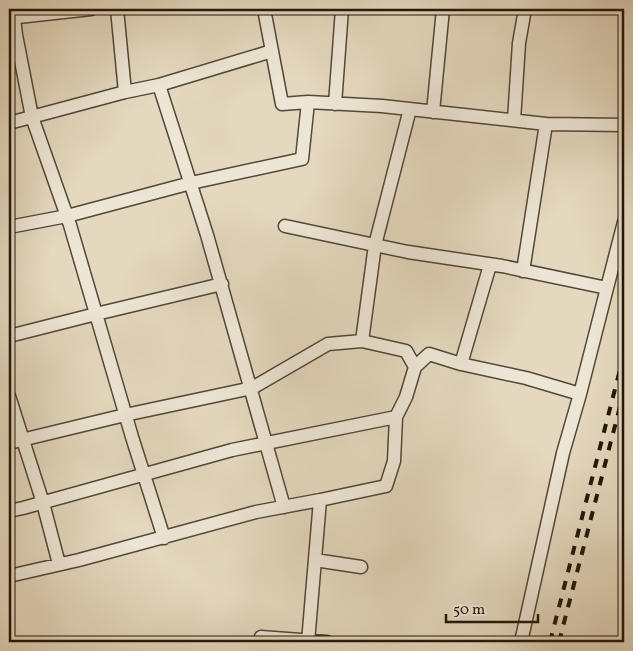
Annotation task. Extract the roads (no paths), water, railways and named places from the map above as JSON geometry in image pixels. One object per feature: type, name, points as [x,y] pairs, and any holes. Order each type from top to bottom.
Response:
[{"type":"street","points":[[90,9],[12,15],[32,118],[67,216],[125,415],[164,538]]},
{"type":"street","points":[[117,9],[125,92]]},
{"type":"street","points":[[264,9],[282,104],[308,102],[410,109],[546,124],[624,125]]},
{"type":"street","points":[[335,104],[342,9]]},
{"type":"street","points":[[433,112],[443,9]]},
{"type":"street","points":[[514,120],[519,43],[525,9]]},
{"type":"street","points":[[9,123],[125,92],[159,85],[272,51]]},
{"type":"street","points":[[159,85],[222,284],[284,507]]},
{"type":"street","points":[[9,227],[67,216],[191,183],[302,159],[308,102]]},
{"type":"street","points":[[362,341],[375,245],[410,109]]},
{"type":"street","points":[[523,270],[546,124]]},
{"type":"street","points":[[521,642],[561,462],[624,222]]},
{"type":"street","points":[[285,226],[408,252],[490,264],[607,288]]},
{"type":"street","points":[[461,364],[490,264]]},
{"type":"street","points":[[9,336],[222,284]]},
{"type":"street","points":[[9,443],[125,415],[252,388],[328,344],[362,341],[406,351],[415,367]]},
{"type":"street","points":[[9,576],[164,538],[256,512],[386,486],[394,461],[396,417],[406,397],[415,367],[429,354],[461,364],[526,378],[580,394]]},
{"type":"street","points":[[9,396],[43,502],[59,564]]},
{"type":"street","points":[[9,511],[232,450],[396,417]]},
{"type":"street","points":[[308,641],[320,500]]},
{"type":"street","points":[[315,560],[361,567]]},
{"type":"street","points":[[261,637],[327,642]]},
{"type":"railway","points":[[550,642],[624,354]]},
{"type":"railway","points":[[559,642],[624,391]]}]
